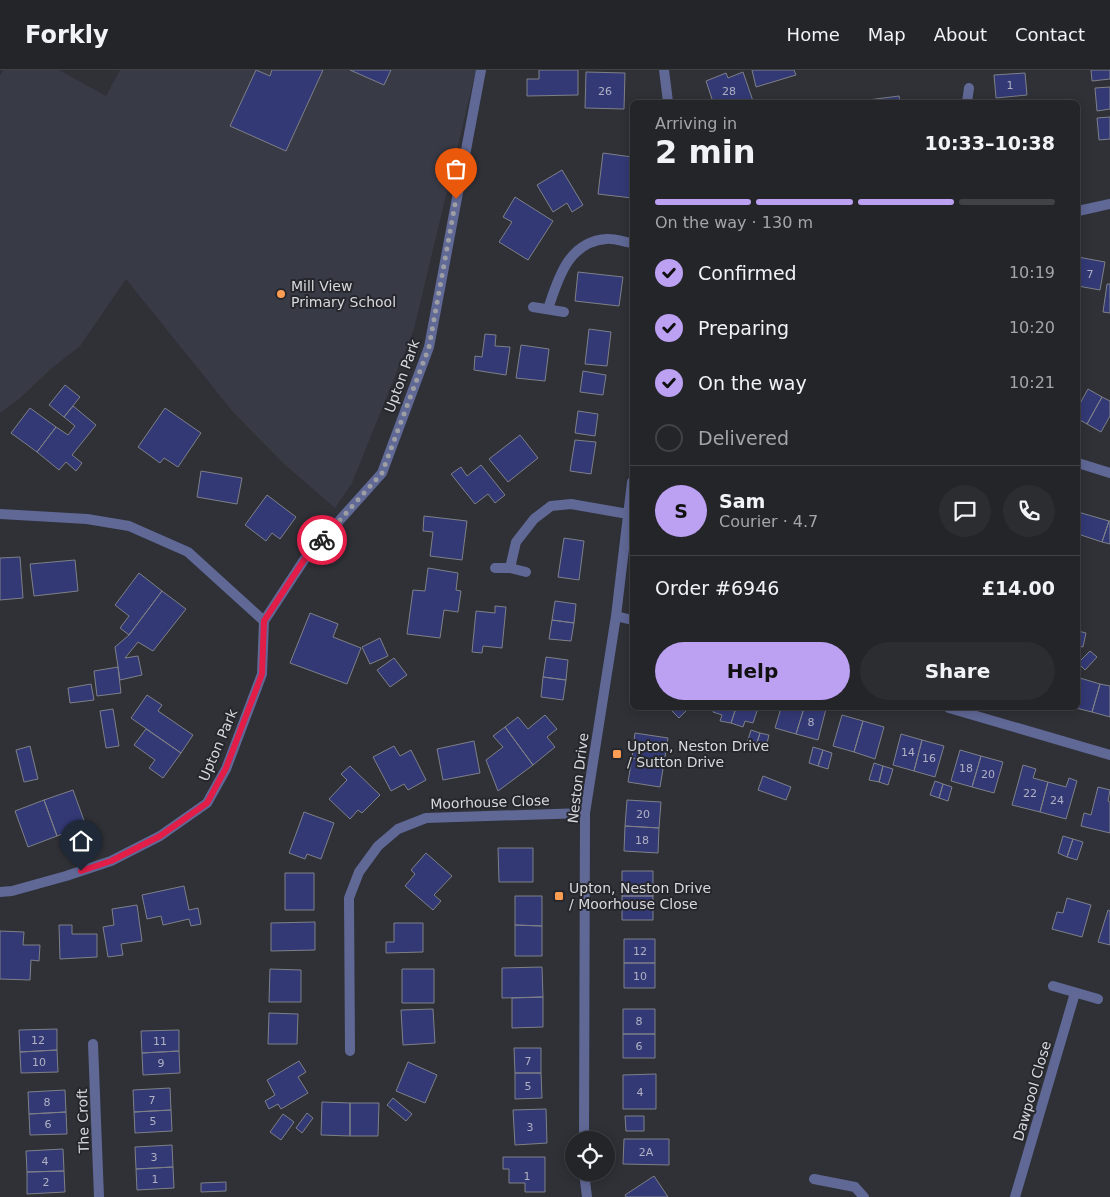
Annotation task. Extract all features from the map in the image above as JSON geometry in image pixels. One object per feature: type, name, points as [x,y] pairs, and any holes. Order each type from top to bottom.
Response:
[{"type":"street","name":"Upton Park","points":[[0,892],[12,891],[111,861],[160,836],[207,803],[226,768],[262,674],[264,621],[304,560],[382,473],[429,347],[480,70]]},
{"type":"street","points":[[664,70],[668,100]]},
{"type":"street","points":[[967,100],[968,88]]},
{"type":"street","points":[[1080,212],[1110,204]]},
{"type":"street","points":[[548,309],[560,273],[570,257],[587,243],[606,239],[630,243]]},
{"type":"street","points":[[532,308],[564,312]]},
{"type":"street","points":[[1080,464],[1110,473]]},
{"type":"street","name":"Neston Drive","points":[[584,1131],[585,813],[616,616],[630,498]]},
{"type":"street","points":[[510,568],[516,542],[534,519],[551,506],[571,504],[628,514]]},
{"type":"street","points":[[0,514],[87,519],[129,526],[188,552],[264,621]]},
{"type":"street","points":[[495,568],[510,568],[526,572]]},
{"type":"street","points":[[616,616],[630,620]]},
{"type":"street","points":[[955,710],[1110,755]]},
{"type":"street","name":"Moorhouse Close","points":[[350,1051],[349,898],[358,872],[378,846],[398,829],[426,818],[585,813]]},
{"type":"street","points":[[1053,986],[1098,999]]},
{"type":"street","name":"Dawpool Close","points":[[1015,1197],[1075,992]]},
{"type":"street","name":"The Croft","points":[[93,1044],[100,1197]]},
{"type":"street","points":[[814,1179],[855,1188],[864,1197]]},
{"type":"street","points":[[585,1181],[587,1197]]},
{"type":"shaded area","name":"Mill View Primary School","points":[[4,70],[59,70],[106,96],[120,70],[476,70],[414,329],[352,483],[335,508],[285,465],[233,412],[126,279],[80,346],[0,413],[0,75]]},
{"type":"building","points":[[256,70],[270,76],[272,70],[323,70],[286,151],[230,126]]},
{"type":"building","points":[[350,70],[391,70],[384,85]]},
{"type":"building","points":[[539,70],[578,70],[578,95],[527,96],[527,79],[539,79]]},
{"type":"building","points":[[752,70],[794,70],[796,75],[756,87]]},
{"type":"building","points":[[1091,70],[1110,70],[1110,79],[1092,81]]},
{"type":"building","points":[[586,72],[625,73],[624,109],[585,108]]},
{"type":"building","points":[[743,72],[753,100],[712,100],[706,81],[726,73],[728,78]]},
{"type":"building","points":[[1025,73],[1027,95],[996,98],[994,75]]},
{"type":"building","points":[[1110,87],[1110,109],[1097,111],[1095,88]]},
{"type":"building","points":[[899,96],[900,100],[868,100]]},
{"type":"building","points":[[1110,117],[1110,139],[1099,140],[1097,118]]},
{"type":"building","points":[[603,153],[630,157],[630,198],[598,194]]},
{"type":"building","points":[[562,170],[583,205],[572,212],[567,203],[553,212],[537,185]]},
{"type":"building","points":[[515,197],[553,221],[528,260],[499,242],[512,222],[503,217]]},
{"type":"building","points":[[1080,257],[1105,262],[1100,290],[1080,286]]},
{"type":"building","points":[[578,272],[623,277],[619,306],[575,301]]},
{"type":"building","points":[[1107,284],[1110,284],[1110,313],[1103,312]]},
{"type":"building","points":[[589,329],[611,332],[607,366],[585,364]]},
{"type":"building","points":[[485,334],[496,335],[495,346],[510,347],[506,375],[474,370],[475,356],[482,357]]},
{"type":"building","points":[[521,345],[549,349],[545,381],[516,378]]},
{"type":"building","points":[[583,371],[606,375],[603,395],[580,392]]},
{"type":"building","points":[[65,385],[80,397],[64,417],[49,405]]},
{"type":"building","points":[[1088,389],[1102,397],[1087,424],[1080,420],[1080,403]]},
{"type":"building","points":[[1102,397],[1110,401],[1110,416],[1101,432],[1087,424]]},
{"type":"building","points":[[73,406],[96,425],[72,455],[82,463],[76,471],[66,462],[59,470],[37,452],[56,427],[68,435],[75,426],[64,417]]},
{"type":"building","points":[[30,408],[56,427],[37,452],[11,433]]},
{"type":"building","points":[[165,408],[201,433],[178,467],[164,458],[160,463],[138,447]]},
{"type":"building","points":[[578,411],[598,414],[595,436],[575,433]]},
{"type":"building","points":[[520,435],[538,458],[508,482],[489,459]]},
{"type":"building","points":[[575,440],[596,442],[591,474],[570,471]]},
{"type":"building","points":[[481,465],[505,495],[495,503],[488,494],[475,504],[451,474],[461,467],[467,476]]},
{"type":"building","points":[[201,471],[242,478],[237,504],[197,497]]},
{"type":"building","points":[[267,495],[296,517],[280,539],[272,533],[266,541],[245,525]]},
{"type":"building","points":[[1080,513],[1109,521],[1102,542],[1080,535]]},
{"type":"building","points":[[424,516],[467,521],[462,560],[430,556],[433,532],[423,531]]},
{"type":"building","points":[[1110,521],[1110,544],[1102,542]]},
{"type":"building","points":[[564,538],[584,541],[579,580],[558,577]]},
{"type":"building","points":[[20,557],[23,598],[0,600],[0,558]]},
{"type":"building","points":[[75,560],[78,591],[34,596],[30,564]]},
{"type":"building","points":[[428,568],[458,573],[456,590],[461,591],[458,612],[444,610],[440,638],[407,634],[413,590],[425,591]]},
{"type":"building","points":[[139,573],[162,591],[129,635],[120,628],[129,616],[115,605]]},
{"type":"building","points":[[162,591],[186,609],[153,651],[138,642],[125,658],[138,656],[142,675],[120,680],[115,647],[129,635]]},
{"type":"building","points":[[555,601],[576,604],[574,623],[552,620]]},
{"type":"building","points":[[495,606],[506,607],[502,648],[483,646],[482,653],[472,652],[476,611],[495,613]]},
{"type":"building","points":[[310,613],[338,624],[333,637],[361,648],[347,684],[290,663]]},
{"type":"building","points":[[552,620],[574,623],[571,641],[549,639]]},
{"type":"building","points":[[1080,632],[1086,633],[1083,647],[1080,646]]},
{"type":"building","points":[[380,638],[388,656],[370,664],[362,647]]},
{"type":"building","points":[[1090,651],[1097,657],[1085,670],[1080,665],[1080,661]]},
{"type":"building","points":[[546,657],[568,660],[566,680],[543,677]]},
{"type":"building","points":[[394,658],[407,675],[390,687],[377,670]]},
{"type":"building","points":[[118,667],[121,693],[97,696],[94,671]]},
{"type":"building","points":[[543,677],[566,680],[563,700],[541,697]]},
{"type":"building","points":[[1080,678],[1100,684],[1092,712],[1080,709]]},
{"type":"building","points":[[91,684],[94,700],[70,703],[68,688]]},
{"type":"building","points":[[1100,684],[1110,686],[1110,717],[1092,712]]},
{"type":"building","points":[[147,695],[162,705],[158,711],[193,735],[181,753],[131,718]]},
{"type":"building","points":[[113,709],[119,746],[106,748],[100,711]]},
{"type":"building","points":[[671,710],[687,710],[679,718]]},
{"type":"building","points":[[714,710],[735,710],[731,723],[720,721],[722,715],[713,712]]},
{"type":"building","points":[[735,710],[757,710],[753,723],[745,721],[743,727],[731,723]]},
{"type":"building","points":[[780,710],[803,710],[796,734],[775,728]]},
{"type":"building","points":[[803,710],[826,710],[818,740],[796,734]]},
{"type":"building","points":[[545,715],[557,729],[547,737],[555,747],[533,765],[505,727],[518,717],[528,729]]},
{"type":"building","points":[[842,715],[863,721],[854,752],[833,746]]},
{"type":"building","points":[[863,721],[884,727],[875,759],[854,752]]},
{"type":"building","points":[[505,727],[533,765],[498,791],[486,760],[503,747],[493,736]]},
{"type":"building","points":[[146,729],[181,753],[163,778],[149,768],[155,760],[134,745]]},
{"type":"building","points":[[751,730],[760,733],[755,749],[746,746]]},
{"type":"building","points":[[635,733],[668,738],[664,763],[632,758]]},
{"type":"building","points":[[760,733],[769,735],[765,751],[755,749]]},
{"type":"building","points":[[901,734],[922,740],[914,771],[893,765]]},
{"type":"building","points":[[922,740],[944,746],[935,777],[914,771]]},
{"type":"building","points":[[474,741],[480,773],[443,780],[437,749]]},
{"type":"building","points":[[30,746],[38,779],[24,782],[16,750]]},
{"type":"building","points":[[394,746],[400,756],[411,750],[426,780],[408,790],[404,784],[391,791],[373,757]]},
{"type":"building","points":[[813,747],[823,750],[818,766],[809,763]]},
{"type":"building","points":[[823,750],[832,753],[828,769],[818,766]]},
{"type":"building","points":[[960,750],[981,756],[972,787],[951,781]]},
{"type":"building","points":[[981,756],[1003,762],[994,793],[972,787]]},
{"type":"building","points":[[632,758],[664,763],[660,787],[628,782]]},
{"type":"building","points":[[874,763],[883,766],[879,782],[869,780]]},
{"type":"building","points":[[1023,765],[1036,769],[1033,778],[1048,782],[1040,812],[1012,805]]},
{"type":"building","points":[[350,766],[380,795],[362,813],[358,810],[350,819],[329,799],[347,780],[341,774]]},
{"type":"building","points":[[883,766],[893,769],[888,785],[879,782]]},
{"type":"building","points":[[763,776],[791,787],[786,800],[758,790]]},
{"type":"building","points":[[1069,778],[1077,781],[1066,819],[1040,812],[1048,782],[1066,787]]},
{"type":"building","points":[[935,781],[943,784],[939,798],[930,795]]},
{"type":"building","points":[[943,784],[952,787],[948,801],[939,798]]},
{"type":"building","points":[[1098,787],[1110,790],[1108,801],[1110,802],[1110,833],[1081,826],[1084,813],[1091,815]]},
{"type":"building","points":[[73,790],[86,826],[57,836],[44,800]]},
{"type":"building","points":[[44,800],[57,836],[28,847],[15,811]]},
{"type":"building","points":[[627,800],[661,802],[659,828],[625,826]]},
{"type":"building","points":[[304,812],[334,823],[321,859],[307,854],[305,859],[289,853]]},
{"type":"building","points":[[625,826],[659,828],[658,853],[624,851]]},
{"type":"building","points":[[1063,836],[1073,839],[1067,857],[1058,853]]},
{"type":"building","points":[[1073,839],[1083,842],[1077,860],[1067,857]]},
{"type":"building","points":[[498,848],[533,848],[533,882],[499,882]]},
{"type":"building","points":[[426,853],[452,876],[434,895],[441,901],[433,910],[405,886],[415,874],[411,870]]},
{"type":"building","points":[[622,871],[653,871],[653,896],[622,896]]},
{"type":"building","points":[[285,873],[314,873],[314,910],[285,910]]},
{"type":"building","points":[[184,886],[189,910],[198,908],[201,924],[191,926],[189,919],[163,925],[161,916],[147,919],[142,895]]},
{"type":"building","points":[[515,896],[542,896],[542,926],[515,925]]},
{"type":"building","points":[[622,896],[653,896],[653,920],[622,920]]},
{"type":"building","points":[[1067,898],[1091,905],[1082,937],[1052,929],[1057,912],[1063,913]]},
{"type":"building","points":[[137,905],[142,941],[121,944],[123,955],[108,957],[103,927],[114,925],[112,909]]},
{"type":"building","points":[[1108,910],[1110,911],[1110,945],[1098,942]]},
{"type":"building","points":[[315,922],[315,950],[271,951],[271,923]]},
{"type":"building","points":[[394,923],[423,923],[423,952],[386,953],[386,942],[394,942]]},
{"type":"building","points":[[59,925],[72,925],[72,934],[97,934],[97,957],[60,959]]},
{"type":"building","points":[[515,925],[542,926],[542,956],[515,956]]},
{"type":"building","points":[[0,931],[24,932],[23,945],[40,945],[39,961],[31,960],[30,980],[0,979]]},
{"type":"building","points":[[624,939],[655,939],[655,963],[624,963]]},
{"type":"building","points":[[624,963],[655,963],[655,988],[624,988]]},
{"type":"building","points":[[542,967],[543,997],[502,998],[502,968]]},
{"type":"building","points":[[270,969],[301,970],[301,1002],[269,1002]]},
{"type":"building","points":[[402,969],[434,969],[434,1003],[402,1003]]},
{"type":"building","points":[[543,997],[543,1027],[512,1028],[512,998]]},
{"type":"building","points":[[433,1009],[435,1043],[403,1045],[401,1010]]},
{"type":"building","points":[[623,1009],[655,1009],[655,1034],[623,1034]]},
{"type":"building","points":[[269,1013],[298,1014],[297,1044],[268,1044]]},
{"type":"building","points":[[57,1029],[57,1050],[20,1052],[19,1030]]},
{"type":"building","points":[[179,1030],[179,1051],[142,1053],[141,1031]]},
{"type":"building","points":[[623,1034],[655,1034],[655,1058],[623,1058]]},
{"type":"building","points":[[514,1048],[541,1048],[541,1073],[515,1073]]},
{"type":"building","points":[[57,1050],[58,1072],[21,1073],[20,1052]]},
{"type":"building","points":[[179,1051],[180,1073],[143,1075],[142,1053]]},
{"type":"building","points":[[299,1061],[306,1072],[298,1077],[308,1093],[281,1109],[278,1104],[269,1109],[265,1101],[275,1095],[267,1080]]},
{"type":"building","points":[[408,1062],[437,1075],[425,1103],[396,1091]]},
{"type":"building","points":[[515,1073],[541,1073],[542,1098],[515,1099]]},
{"type":"building","points":[[656,1074],[656,1109],[623,1109],[623,1075]]},
{"type":"building","points":[[170,1088],[171,1110],[134,1112],[133,1090]]},
{"type":"building","points":[[65,1090],[66,1112],[29,1114],[28,1092]]},
{"type":"building","points":[[393,1098],[412,1114],[406,1121],[387,1105]]},
{"type":"building","points":[[322,1102],[350,1103],[350,1136],[321,1135]]},
{"type":"building","points":[[350,1103],[379,1103],[378,1136],[350,1136]]},
{"type":"building","points":[[546,1109],[547,1143],[515,1145],[513,1110]]},
{"type":"building","points":[[171,1110],[172,1131],[135,1133],[134,1112]]},
{"type":"building","points":[[66,1112],[67,1134],[30,1135],[29,1114]]},
{"type":"building","points":[[307,1113],[313,1118],[302,1133],[296,1128]]},
{"type":"building","points":[[283,1114],[294,1122],[281,1140],[270,1132]]},
{"type":"building","points":[[625,1116],[644,1116],[644,1131],[626,1131]]},
{"type":"building","points":[[624,1139],[669,1139],[669,1165],[623,1164]]},
{"type":"building","points":[[172,1145],[173,1167],[136,1169],[135,1147]]},
{"type":"building","points":[[63,1149],[64,1171],[27,1172],[26,1151]]},
{"type":"building","points":[[503,1157],[545,1157],[545,1192],[525,1192],[525,1183],[509,1183],[509,1169],[503,1169]]},
{"type":"building","points":[[173,1167],[174,1188],[137,1190],[136,1169]]},
{"type":"building","points":[[64,1171],[65,1192],[27,1194],[27,1172]]},
{"type":"building","points":[[654,1176],[668,1197],[626,1197],[625,1195]]},
{"type":"building","points":[[226,1182],[226,1191],[201,1192],[201,1183]]},
{"type":"way so far","points":[[322,540],[382,473],[429,347],[456,199]]},
{"type":"place","name":"Mill View Primary School","points":[[281,294]]},
{"type":"place","name":"Upton, Neston Drive / Sutton Drive","points":[[617,754]]},
{"type":"place","name":"Upton, Neston Drive / Moorhouse Close","points":[[559,896]]},
{"type":"route","points":[[81,871],[111,861],[160,836],[207,803],[226,768],[262,674],[264,621],[304,560],[322,540]]}]
